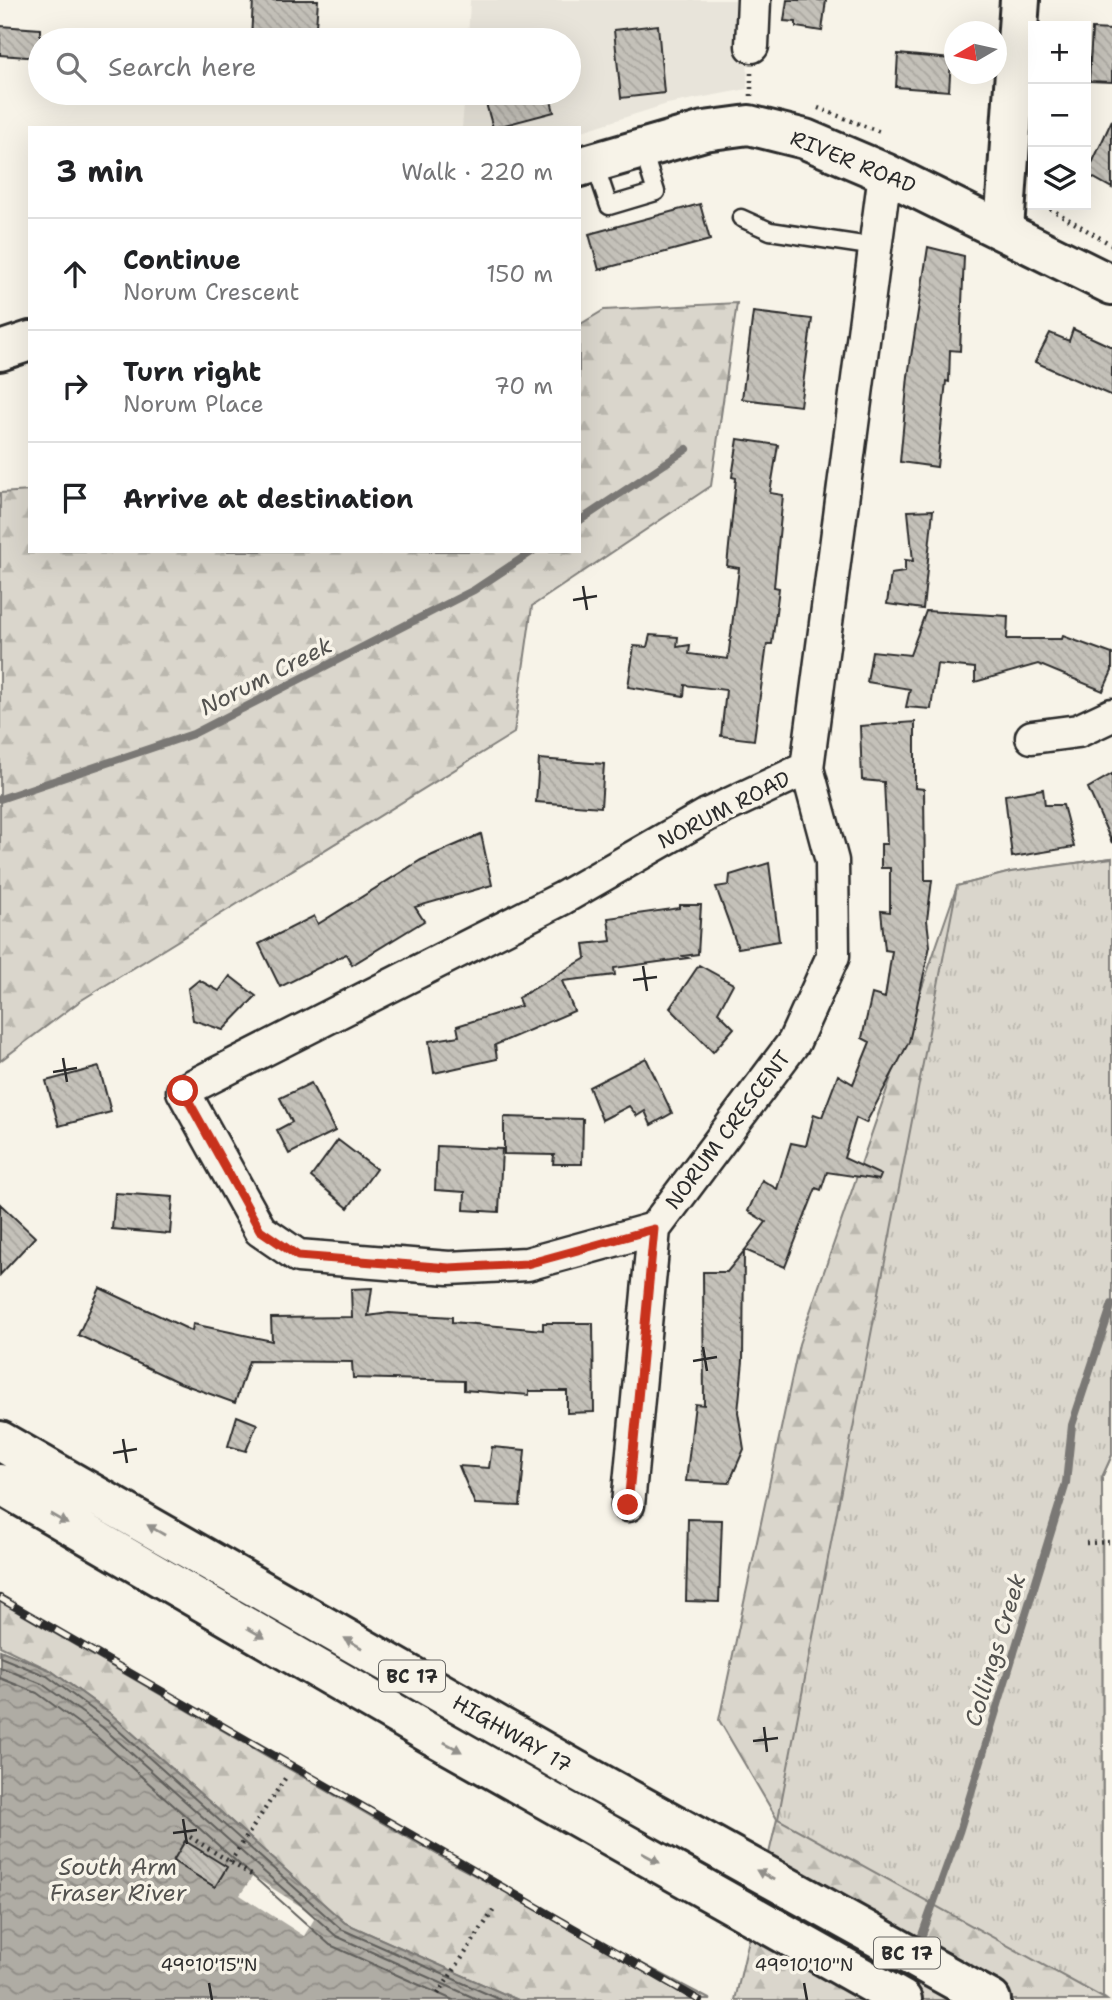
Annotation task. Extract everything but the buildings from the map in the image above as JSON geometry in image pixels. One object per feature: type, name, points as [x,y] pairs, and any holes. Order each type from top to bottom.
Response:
[{"type":"main road","points":[[1004,229],[1020,0]]},
{"type":"main road","name":"RIVER ROAD","points":[[587,164],[704,131],[750,125],[805,139],[885,173],[1004,229],[1112,285]]},
{"type":"main road","points":[[0,351],[28,342]]},
{"type":"main road","name":"HIGHWAY 17","points":[[0,1441],[574,1769],[989,1999]]},
{"type":"main road","name":"HIGHWAY 17","points":[[0,1484],[432,1735],[902,2000]]},
{"type":"street","points":[[752,46],[754,0]]},
{"type":"street","name":"NORUM ROAD","points":[[183,1091],[564,898],[707,815],[807,768],[885,173]]},
{"type":"street","points":[[1032,737],[1078,731],[1112,715]]},
{"type":"street","name":"NORUM CRESCENT","points":[[183,1091],[260,1230],[298,1256],[449,1268],[527,1264],[654,1229],[794,1042],[833,956],[832,861],[807,768]]},
{"type":"street","points":[[628,1505],[654,1229]]},
{"type":"lane","points":[[741,218],[770,231],[876,247]]},
{"type":"path","points":[[750,125],[752,46]]},
{"type":"path","points":[[1052,210],[1112,245]]},
{"type":"path","points":[[1086,1543],[1112,1542]]},
{"type":"path","points":[[230,1862],[285,1777]]},
{"type":"path","points":[[190,1837],[253,1876]]},
{"type":"path","points":[[438,1994],[495,1909]]},
{"type":"shaded area","points":[[470,0],[749,0],[747,89],[667,104],[581,131],[581,126],[462,126],[464,105],[581,105],[581,28],[469,28]]},
{"type":"green space","points":[[737,303],[711,486],[532,606],[514,733],[80,1001],[0,1061],[0,493],[28,491],[28,553],[581,553],[581,324],[604,310]]},
{"type":"green space","points":[[1112,858],[1112,1455],[1102,1477],[1103,1997],[1107,2000],[735,2000],[777,1819],[719,1720],[799,1344],[957,886],[1011,872]]},
{"type":"green space","points":[[1112,858],[1112,1455],[1102,1477],[1103,1998],[778,1819],[957,886],[1011,872]]},
{"type":"green space","points":[[0,1602],[459,1867],[711,2000],[518,2000],[345,1923],[112,1715],[50,1670],[0,1646]]},
{"type":"water","name":"South Arm Fraser River","points":[[0,1650],[50,1670],[112,1715],[345,1923],[518,2000],[0,2000]]},
{"type":"pier","points":[[253,1876],[316,1916],[304,1936],[240,1895]]},
{"type":"waterway","name":"Norum Creek","points":[[581,520],[687,449]]},
{"type":"waterway","name":"Norum Creek","points":[[0,799],[193,734],[474,590],[530,553]]},
{"type":"waterway","name":"Collings Creek","points":[[917,1949],[959,1832],[1066,1483],[1072,1425],[1112,1304]]},
{"type":"railway","points":[[0,1598],[699,2000]]},
{"type":"route","points":[[183,1091],[260,1230],[298,1256],[449,1268],[527,1264],[654,1229],[628,1505]]}]
